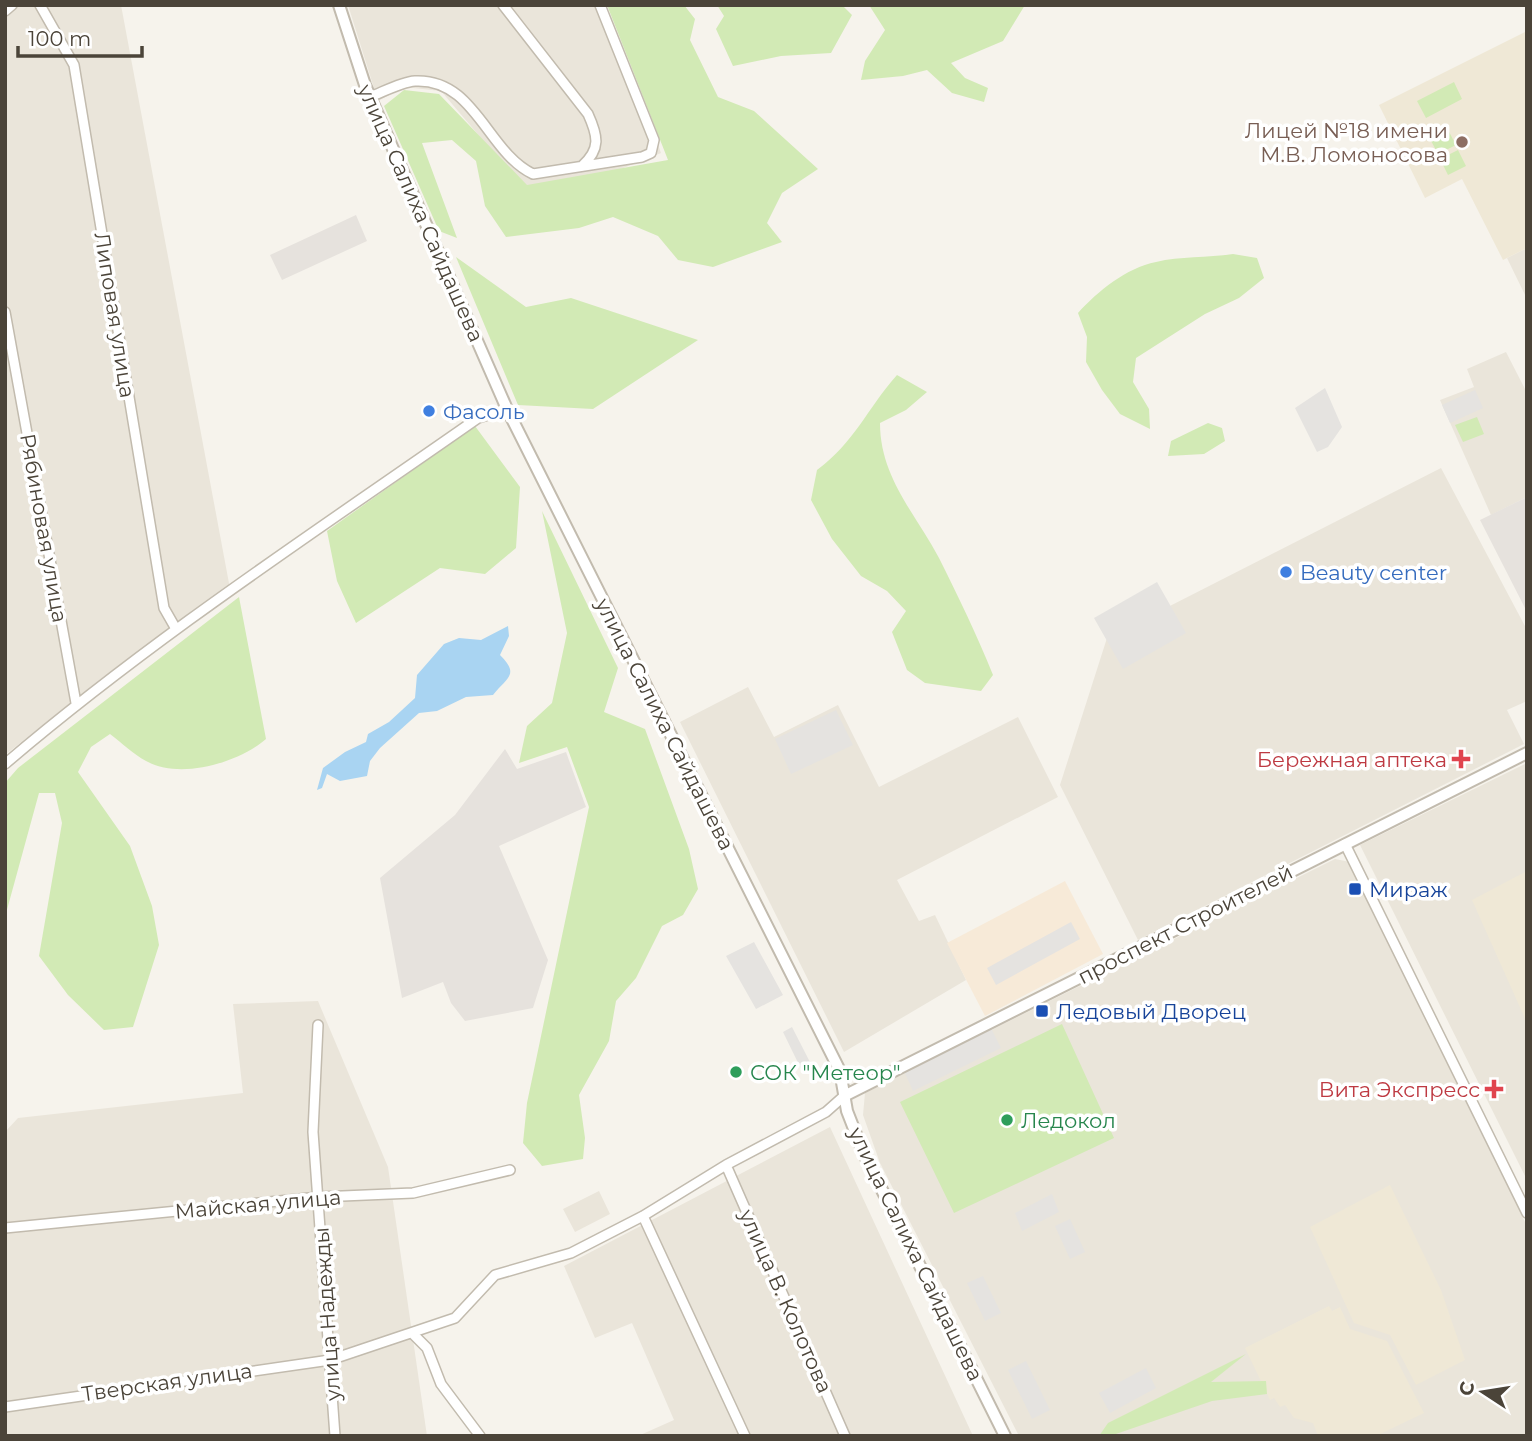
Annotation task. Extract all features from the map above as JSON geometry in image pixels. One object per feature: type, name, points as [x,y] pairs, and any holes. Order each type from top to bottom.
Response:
[{"type":"street","points":[[5,11],[12,5]]},
{"type":"street","name":"Липовая улица","points":[[40,5],[74,65],[164,608],[176,629]]},
{"type":"street","name":"улица Салиха Сайдашева","points":[[339,5],[370,97],[507,410],[840,1072],[844,1096],[863,1152],[1005,1436]]},
{"type":"street","points":[[503,5],[588,114],[597,134],[597,144],[593,156],[581,167]]},
{"type":"street","points":[[370,97],[413,81],[449,88],[463,100],[522,168],[533,174],[642,157],[653,148],[654,140],[600,5]]},
{"type":"street","name":"Рябиновая улица","points":[[5,312],[76,703]]},
{"type":"street","points":[[5,764],[76,703],[176,629],[478,418],[507,410]]},
{"type":"street","name":"проспект Строителей","points":[[844,1096],[1527,753]]},
{"type":"street","points":[[1345,844],[1527,1213]]},
{"type":"street","name":"улица Надежды","points":[[318,1025],[313,1132],[335,1436]]},
{"type":"street","name":"Тверская улица","points":[[5,1407],[330,1360],[455,1318],[495,1275],[570,1253],[643,1216],[726,1165],[826,1112],[844,1096]]},
{"type":"street","name":"улица В. Колотова","points":[[726,1165],[845,1436]]},
{"type":"street","name":"Майская улица","points":[[5,1228],[319,1197],[413,1193],[510,1170]]},
{"type":"street","points":[[643,1216],[744,1436]]},
{"type":"street","points":[[412,1333],[427,1348],[440,1384],[480,1436]]},
{"type":"shaded area","points":[[5,5],[121,5],[231,594],[103,677],[5,755]]},
{"type":"shaded area","points":[[348,5],[605,5],[661,153],[583,184],[528,193],[441,91],[404,87],[378,101]]},
{"type":"shaded area","name":"Лицей №18 имени М.В. Ломоносова","points":[[1527,31],[1527,248],[1503,260],[1462,179],[1425,198],[1379,105]]},
{"type":"shaded area","points":[[356,215],[367,241],[282,280],[270,255]]},
{"type":"shaded area","points":[[1527,248],[1527,299],[1507,258]]},
{"type":"shaded area","points":[[1506,352],[1527,393],[1527,497],[1491,515],[1440,400],[1474,387],[1467,369]]},
{"type":"shaded area","points":[[1325,388],[1342,427],[1328,447],[1317,452],[1295,408]]},
{"type":"shaded area","points":[[1475,390],[1483,408],[1450,423],[1442,405]]},
{"type":"shaded area","points":[[1441,468],[1527,630],[1527,701],[1507,710],[1524,744],[1138,940],[1060,785],[1107,638]]},
{"type":"shaded area","points":[[1527,497],[1527,612],[1480,520]]},
{"type":"shaded area","points":[[1157,582],[1186,633],[1123,669],[1094,618]]},
{"type":"shaded area","points":[[748,687],[774,737],[838,705],[879,787],[1018,717],[1058,797],[897,880],[919,921],[935,915],[966,980],[844,1052],[680,722]]},
{"type":"shaded area","points":[[836,710],[853,745],[791,774],[775,739]]},
{"type":"shaded area","points":[[505,749],[517,769],[566,752],[586,807],[499,846],[548,960],[533,1008],[465,1021],[451,1003],[443,982],[402,998],[380,878],[455,815]]},
{"type":"shaded area","points":[[1527,763],[1527,1180],[1360,845]]},
{"type":"shaded area","points":[[1335,859],[1350,862],[1527,1226],[1527,1436],[1019,1436],[880,1163],[863,1115],[865,1093]]},
{"type":"shaded area","points":[[1527,871],[1527,1023],[1472,900]]},
{"type":"shaded area","points":[[1065,881],[1103,954],[985,1016],[947,943]]},
{"type":"shaded area","points":[[1071,922],[1080,939],[996,985],[987,968]]},
{"type":"shaded area","points":[[754,942],[783,995],[756,1009],[726,956]]},
{"type":"shaded area","points":[[318,1001],[388,1167],[427,1436],[5,1436],[5,1132],[18,1118],[243,1093],[233,1004]]},
{"type":"shaded area","points":[[792,1027],[813,1068],[803,1073],[783,1032]]},
{"type":"shaded area","points":[[991,1028],[1001,1048],[913,1091],[904,1071]]},
{"type":"shaded area","points":[[830,1127],[973,1436],[638,1436],[674,1420],[632,1323],[595,1338],[564,1266]]},
{"type":"shaded area","points":[[1390,1185],[1441,1290],[1465,1360],[1416,1385],[1390,1335],[1354,1323],[1310,1227]]},
{"type":"shaded area","points":[[599,1191],[610,1214],[575,1232],[563,1209]]},
{"type":"shaded area","points":[[1052,1194],[1059,1212],[1022,1231],[1015,1213]]},
{"type":"shaded area","points":[[1070,1219],[1085,1252],[1070,1259],[1055,1226]]},
{"type":"shaded area","points":[[983,1276],[1001,1313],[985,1321],[967,1283]]},
{"type":"shaded area","points":[[1329,1306],[1332,1311],[1340,1307],[1350,1329],[1387,1341],[1424,1413],[1376,1436],[1318,1436],[1313,1423],[1294,1418],[1285,1405],[1280,1407],[1274,1398],[1270,1400],[1245,1348]]},
{"type":"shaded area","points":[[1026,1361],[1050,1410],[1032,1419],[1008,1370]]},
{"type":"shaded area","points":[[1146,1368],[1156,1388],[1110,1413],[1099,1393]]},
{"type":"green space","points":[[607,5],[684,5],[695,19],[690,40],[718,97],[754,111],[818,169],[782,193],[767,223],[782,242],[713,267],[678,260],[658,236],[613,217],[579,228],[506,237],[485,206],[476,161],[452,140],[422,143],[457,238],[439,231],[384,106],[404,90],[439,94],[527,185],[668,160]]},
{"type":"green space","points":[[717,5],[842,5],[852,15],[831,53],[781,56],[733,66],[716,29],[724,16]]},
{"type":"green space","points":[[869,5],[1025,5],[1003,41],[951,63],[965,78],[988,88],[984,102],[952,93],[927,70],[903,76],[861,80],[865,61],[885,30]]},
{"type":"green space","points":[[1454,82],[1462,99],[1426,118],[1417,101]]},
{"type":"green space","points":[[1447,128],[1456,145],[1438,154],[1429,137]]},
{"type":"green space","points":[[1458,150],[1466,166],[1448,175],[1440,159]]},
{"type":"green space","points":[[1233,254],[1257,258],[1264,278],[1239,298],[1205,314],[1136,358],[1133,382],[1149,409],[1150,429],[1120,414],[1086,362],[1087,337],[1078,313],[1113,282],[1134,269],[1174,259]]},
{"type":"green space","points":[[456,257],[526,307],[571,298],[698,340],[593,409],[518,405]]},
{"type":"green space","points":[[897,375],[927,392],[906,410],[880,423],[886,461],[900,494],[939,558],[987,660],[993,675],[981,691],[925,683],[907,670],[892,632],[906,611],[887,591],[861,576],[832,539],[811,500],[817,470],[851,437]]},
{"type":"green space","points":[[1477,417],[1484,434],[1463,442],[1455,425]]},
{"type":"green space","points":[[1208,423],[1222,428],[1225,441],[1204,454],[1168,456],[1171,441]]},
{"type":"green space","points":[[475,426],[520,487],[516,548],[485,574],[440,568],[356,623],[337,581],[327,531]]},
{"type":"green space","points":[[542,511],[618,668],[604,712],[645,729],[689,849],[698,889],[683,915],[662,926],[636,978],[616,1001],[609,1041],[579,1095],[585,1138],[583,1159],[542,1166],[523,1143],[527,1103],[589,807],[567,747],[519,763],[527,726],[552,703],[567,633]]},
{"type":"green space","points":[[239,597],[266,739],[225,762],[192,769],[175,769],[146,761],[110,734],[91,747],[78,772],[130,846],[152,906],[159,945],[133,1027],[104,1030],[68,995],[39,956],[62,823],[55,793],[39,793],[5,917],[5,783],[18,768]]},
{"type":"green space","name":"Ледокол","points":[[1062,1024],[1114,1138],[954,1213],[900,1102]]},
{"type":"green space","points":[[1246,1354],[1211,1382],[1266,1381],[1267,1394],[1212,1401],[1110,1436],[1099,1436],[1108,1423]]},
{"type":"water","points":[[508,626],[509,636],[500,655],[510,672],[507,680],[493,695],[466,697],[437,711],[419,713],[380,748],[370,761],[367,776],[340,781],[327,774],[322,788],[317,790],[323,768],[345,752],[366,742],[368,734],[389,722],[415,698],[417,675],[444,644],[459,638],[481,640]]},
{"type":"place","name":"Лицей №18 имени М.В. Ломоносова","points":[[1462,142]]},
{"type":"place","name":"Фасоль","points":[[429,411]]},
{"type":"place","name":"Beauty center","points":[[1286,572]]},
{"type":"place","name":"Бережная аптека","points":[[1461,759]]},
{"type":"place","name":"Мираж","points":[[1355,889]]},
{"type":"place","name":"Ледовый Дворец","points":[[1042,1011]]},
{"type":"place","name":"СОК \"Метеор\"","points":[[736,1072]]},
{"type":"place","name":"Вита Экспресс","points":[[1494,1089]]},
{"type":"place","name":"Ледокол","points":[[1007,1120]]}]
